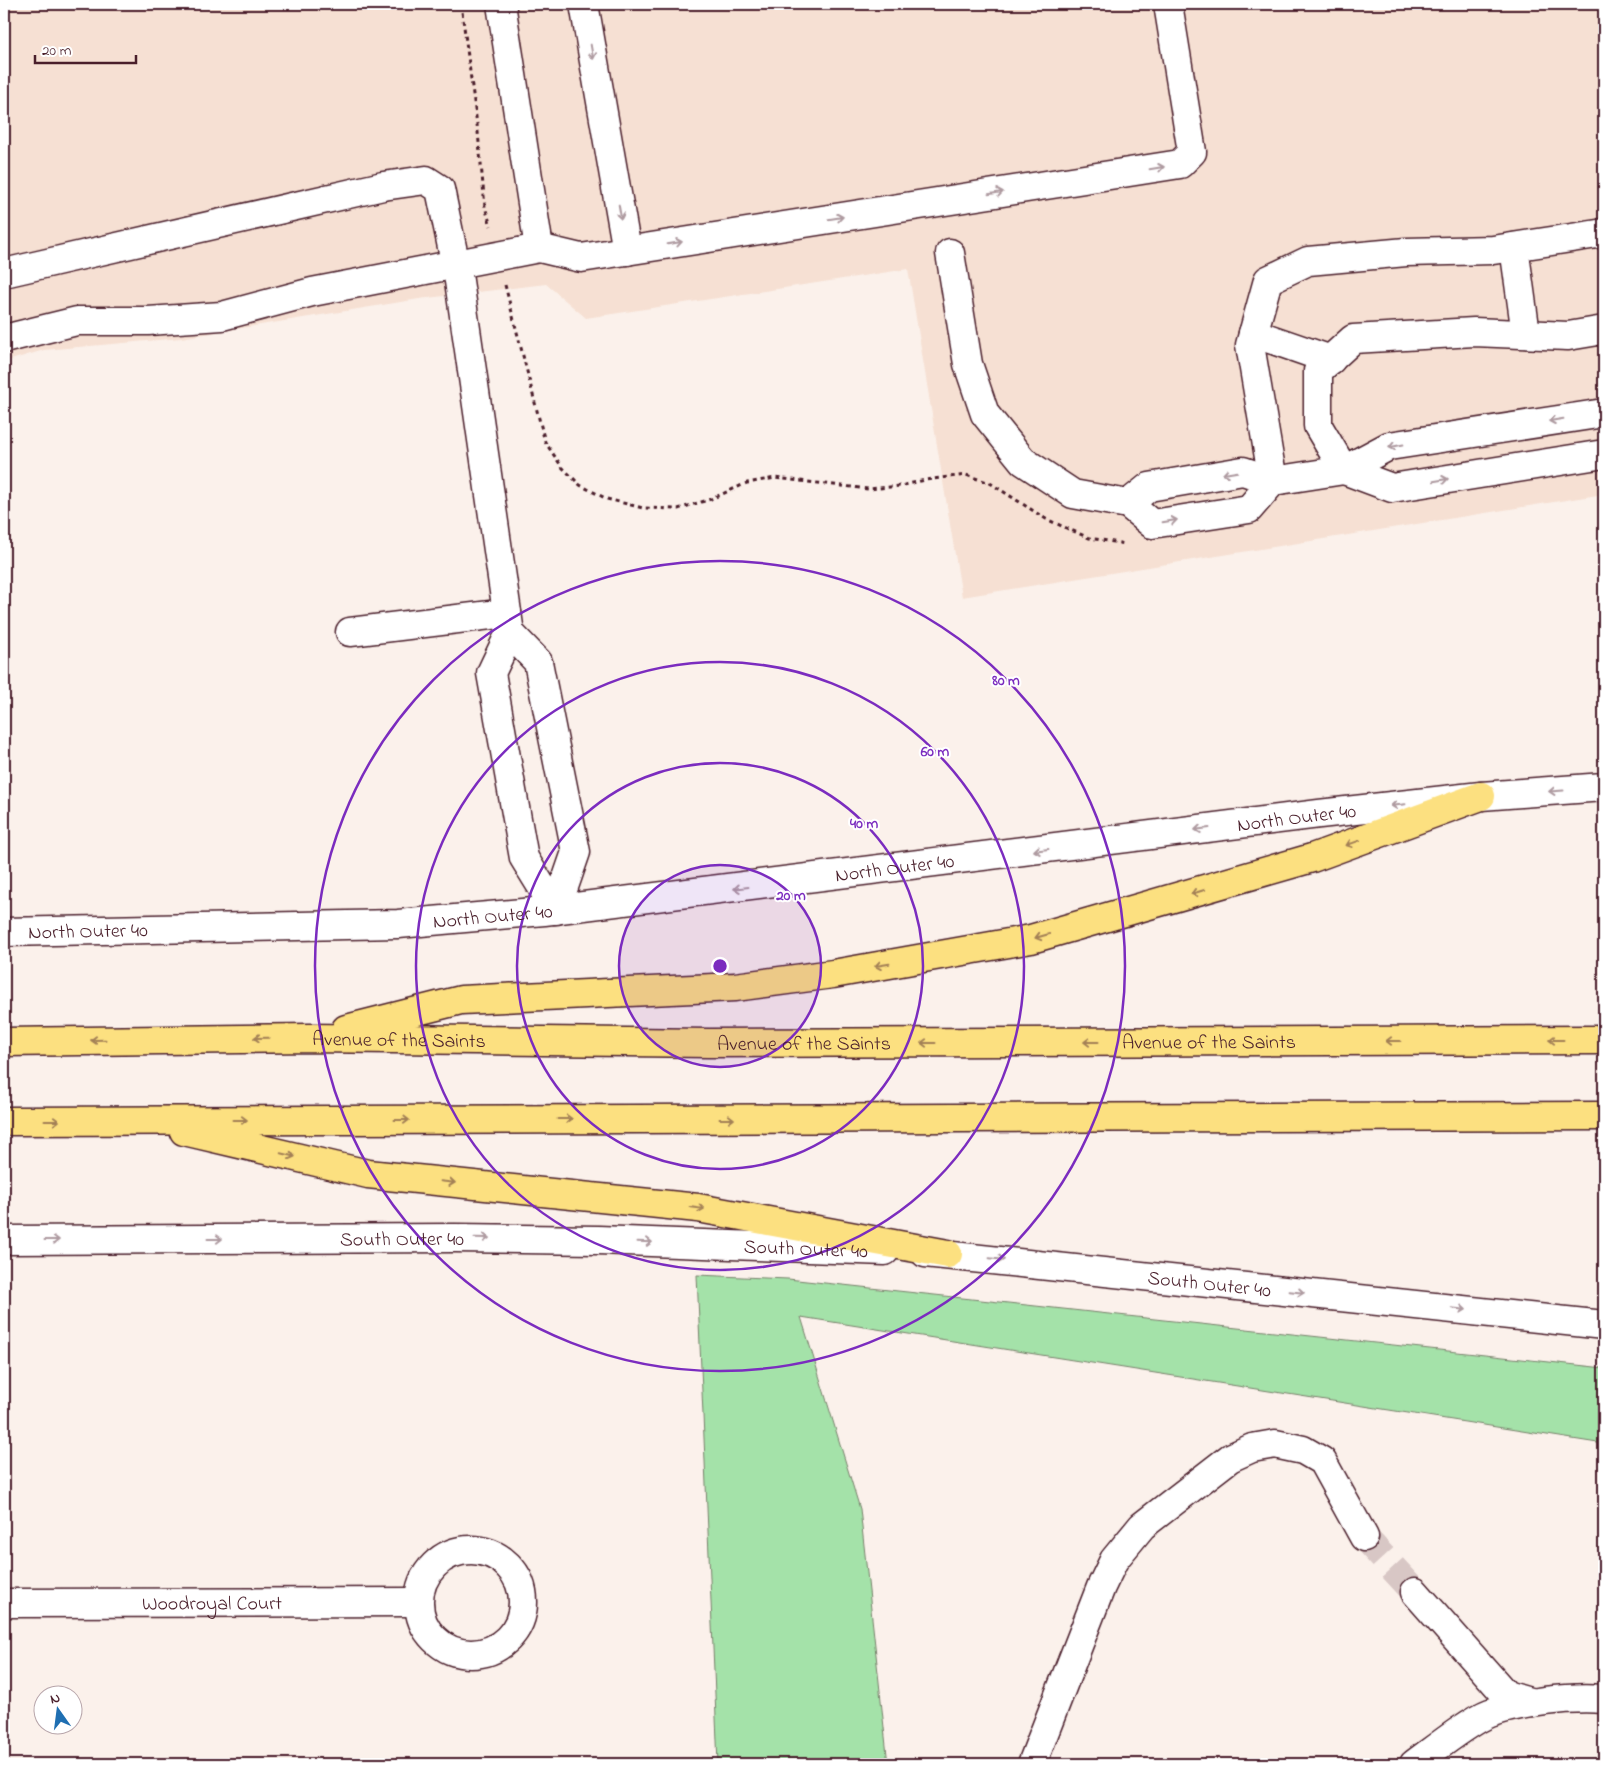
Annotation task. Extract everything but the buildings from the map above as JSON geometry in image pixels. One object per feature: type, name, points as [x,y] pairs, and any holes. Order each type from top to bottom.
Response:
[{"type":"highway","points":[[310,1038],[461,1000],[735,987],[834,974],[1032,939],[1312,858],[1481,796]]},
{"type":"highway","name":"Avenue of the Saints","points":[[4,1042],[310,1038],[709,1043],[1604,1040]]},
{"type":"highway","points":[[4,1121],[1604,1116]]},
{"type":"highway","points":[[139,1121],[368,1174],[698,1208],[948,1254]]},
{"type":"street","points":[[501,4],[539,248]]},
{"type":"street","points":[[584,4],[627,251]]},
{"type":"street","points":[[4,339],[78,321],[148,321],[222,316],[312,292],[539,248],[581,258],[1180,164],[1192,152],[1168,4]]},
{"type":"street","points":[[4,273],[373,188],[426,180],[440,189],[456,265],[509,623],[538,662],[576,852],[556,910]]},
{"type":"street","points":[[1273,482],[1250,345],[1268,280],[1308,261],[1514,247],[1604,233]]},
{"type":"street","points":[[1514,247],[1526,334]]},
{"type":"street","points":[[950,253],[968,364],[984,414],[1023,461],[1073,494],[1128,504],[1152,524],[1249,509],[1273,482]]},
{"type":"street","points":[[1604,330],[1568,336],[1474,332],[1352,339],[1318,371],[1318,426],[1344,470],[1392,488],[1604,454]]},
{"type":"street","points":[[1253,333],[1331,360]]},
{"type":"street","points":[[1128,504],[1149,487],[1243,470],[1273,482],[1344,470],[1389,446],[1604,413]]},
{"type":"street","points":[[350,632],[509,623]]},
{"type":"street","points":[[509,623],[491,673],[524,858],[556,910]]},
{"type":"street","name":"North Outer 40","points":[[4,932],[398,924],[556,910],[1319,814],[1481,796],[1604,787]]},
{"type":"street","name":"South Outer 40","points":[[4,1240],[503,1239],[948,1254],[1604,1325]]},
{"type":"street","points":[[1032,1764],[1101,1587],[1114,1560],[1142,1526],[1230,1458],[1252,1448],[1275,1444],[1303,1450],[1322,1461],[1364,1537]]},
{"type":"street","points":[[1414,1592],[1506,1695],[1533,1703]]},
{"type":"street","name":"Woodroyal Court","points":[[4,1603],[418,1602]]},
{"type":"street","points":[[1414,1764],[1489,1713],[1533,1703],[1604,1699]]},
{"type":"path","points":[[461,4],[486,207],[510,308],[545,442],[562,467],[580,485],[606,499],[643,508],[678,509],[712,499],[747,484],[775,478],[868,489],[900,486],[925,480],[966,475],[990,483],[1046,519],[1090,538],[1132,544]]},
{"type":"shaded area","points":[[4,4],[1604,4],[1604,494],[962,597],[908,269],[586,318],[546,284],[419,299],[181,338],[44,350],[4,362]]},
{"type":"green space","points":[[697,1275],[788,1279],[1604,1368],[1604,1444],[801,1317],[860,1509],[888,1764],[718,1764]]},
{"type":"tunnel","points":[[1364,1537],[1415,1592]]}]
